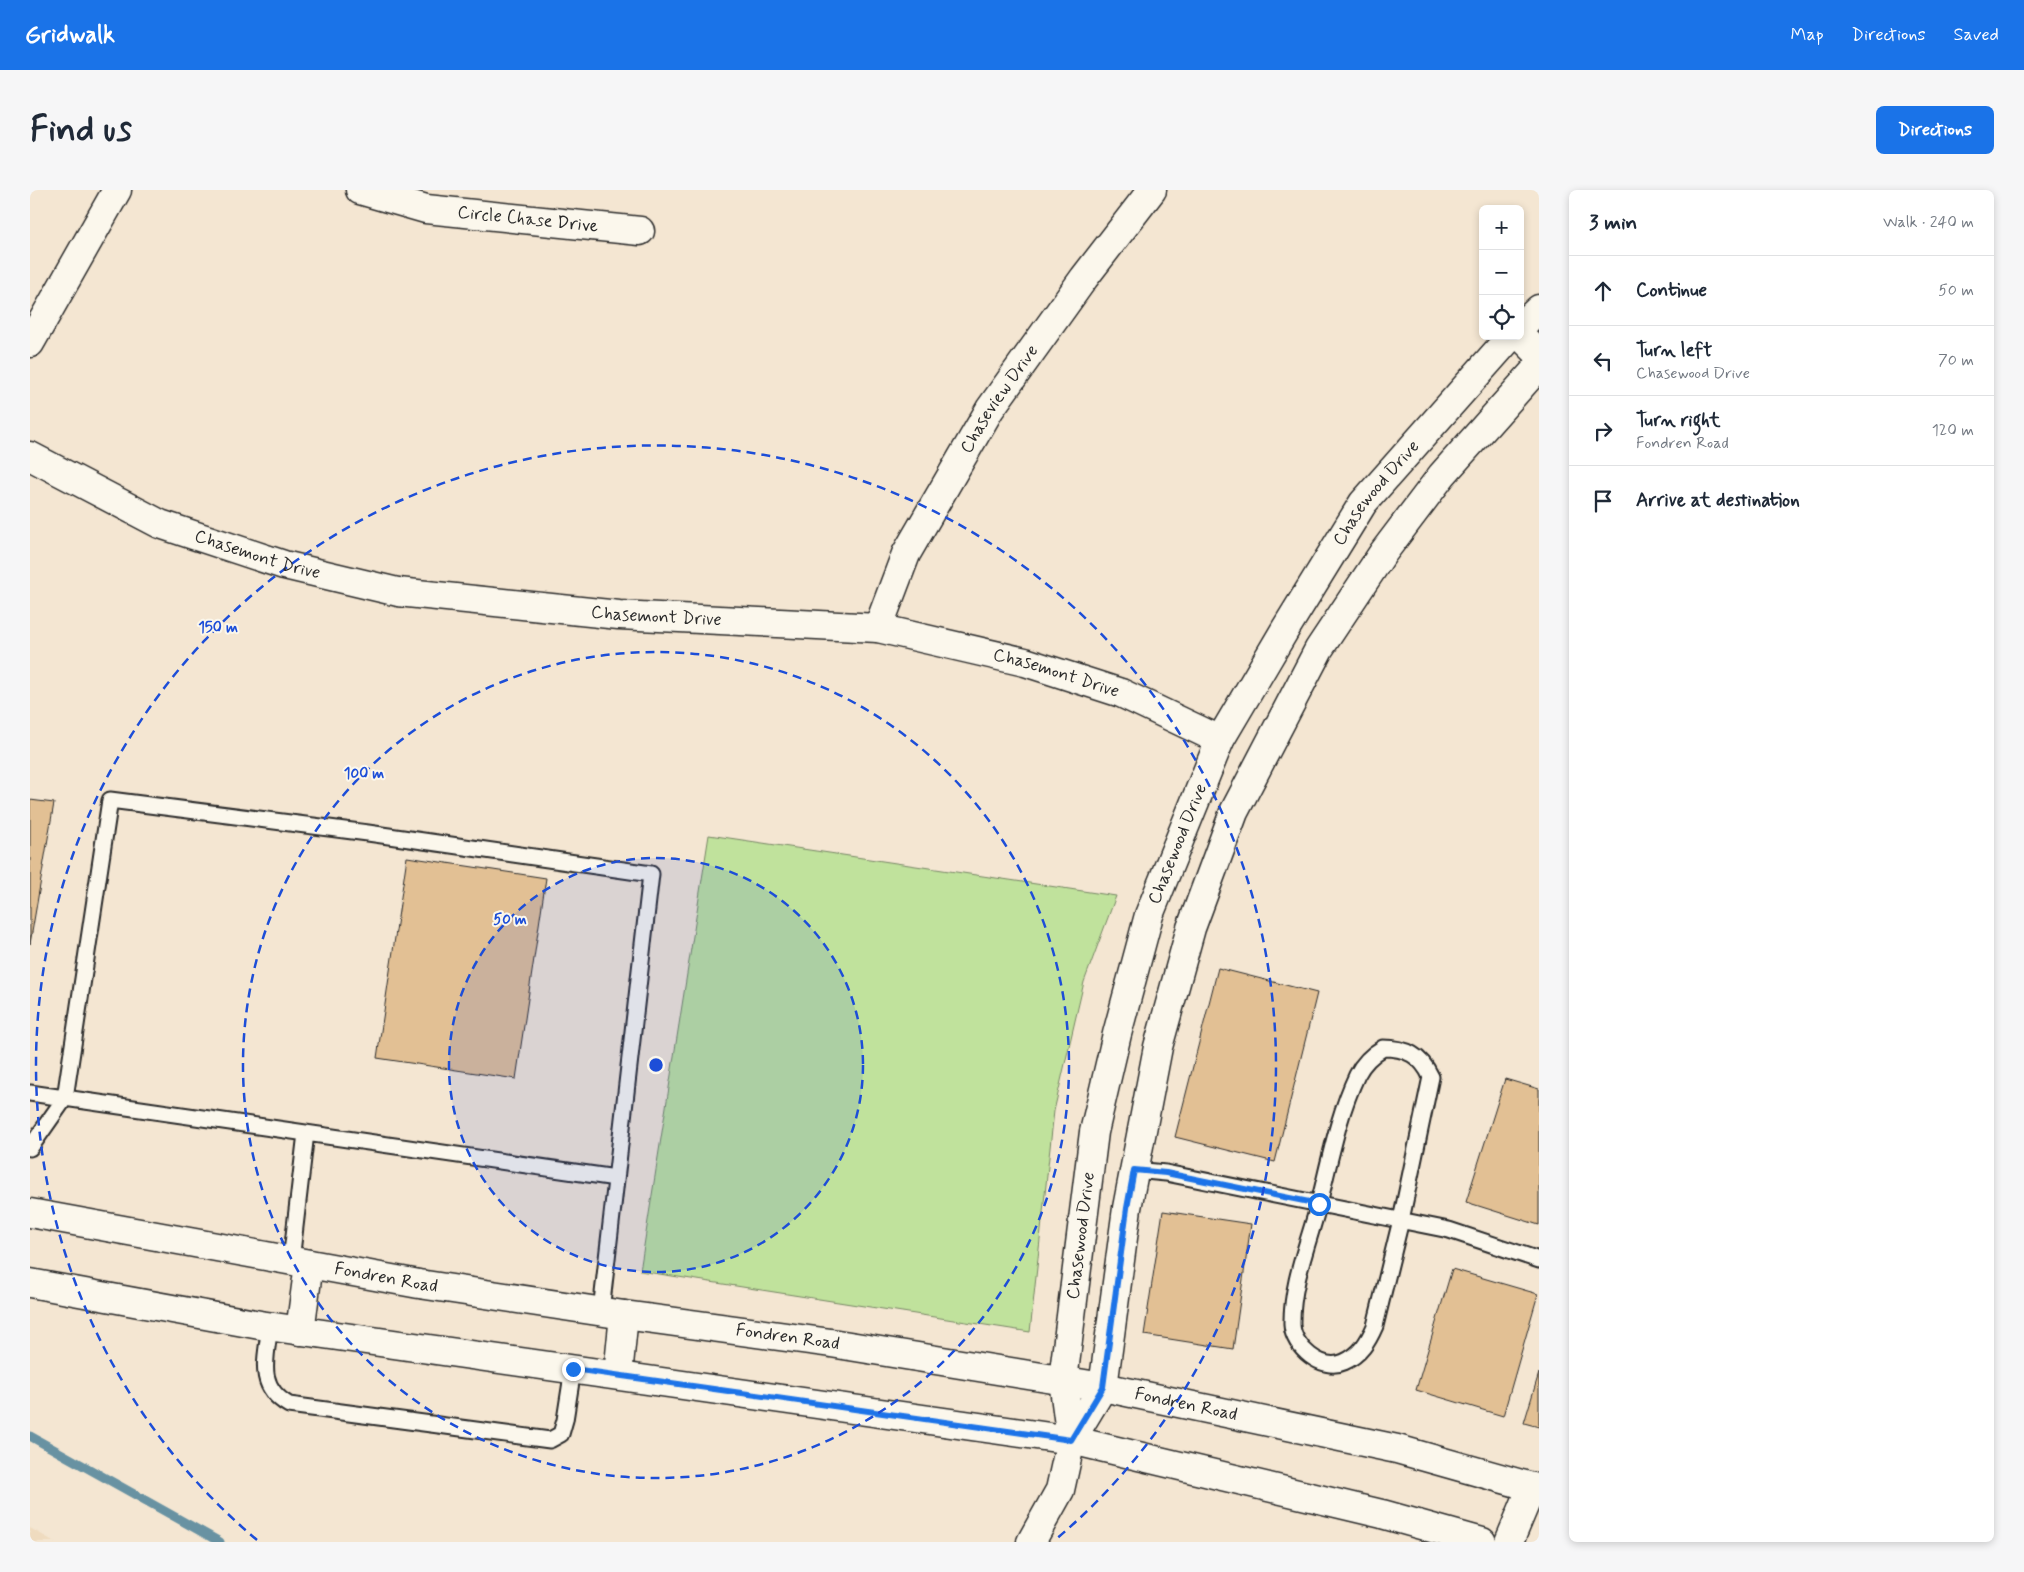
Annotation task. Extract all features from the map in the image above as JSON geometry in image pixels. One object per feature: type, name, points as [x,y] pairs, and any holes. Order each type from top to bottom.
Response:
[{"type":"street","points":[[30,343],[117,190]]},
{"type":"street","name":"Circle Chase Drive","points":[[360,190],[426,209],[640,231]]},
{"type":"street","name":"Chaseview Drive","points":[[878,628],[906,554],[990,409],[1084,278],[1152,190]]},
{"type":"street","points":[[1524,322],[1539,309]]},
{"type":"street","points":[[1524,339],[1539,354]]},
{"type":"street","name":"Chasewood Drive","points":[[1071,1440],[1063,1380],[1094,1132],[1117,1034],[1149,915],[1220,740],[1363,503],[1507,340]]},
{"type":"street","name":"Chasewood Drive","points":[[1031,1542],[1060,1490],[1071,1440],[1103,1387],[1127,1208],[1158,1047],[1191,928],[1234,812],[1319,649],[1383,553],[1442,475],[1539,366]]},
{"type":"street","name":"Chasemont Drive","points":[[30,456],[169,527],[284,565],[398,592],[619,615],[878,628],[1025,662],[1121,693],[1220,740]]},
{"type":"street","points":[[1286,628],[1319,649]]},
{"type":"street","points":[[1117,1034],[1158,1047]]},
{"type":"street","name":"Fondren Road","points":[[30,1213],[420,1284],[612,1313],[831,1342],[1103,1387],[1397,1449],[1536,1488]]},
{"type":"street","points":[[300,1262],[300,1331]]},
{"type":"street","points":[[30,1283],[300,1331],[1071,1440],[1382,1514],[1482,1542]]},
{"type":"street","points":[[612,1313],[618,1375]]},
{"type":"street","points":[[1509,1542],[1536,1488]]},
{"type":"lane","points":[[30,1148],[64,1098],[110,800],[388,836],[651,874],[616,1178],[612,1313]]},
{"type":"lane","points":[[1382,1048],[1397,1048],[1412,1054],[1425,1065],[1431,1078],[1401,1220],[1375,1326],[1368,1342],[1356,1356],[1342,1364],[1326,1363],[1310,1356],[1301,1348],[1292,1327],[1295,1290],[1319,1204],[1344,1107],[1358,1073],[1370,1056],[1382,1048]]},
{"type":"lane","points":[[30,1093],[616,1178]]},
{"type":"lane","points":[[300,1262],[306,1133]]},
{"type":"lane","points":[[1134,1170],[1166,1173],[1449,1230],[1539,1260]]},
{"type":"lane","points":[[270,1326],[265,1374],[269,1388],[277,1398],[289,1405],[550,1440],[560,1434],[565,1420],[573,1369]]},
{"type":"shaded area","points":[[30,1528],[55,1542],[30,1542]]},
{"type":"green space","points":[[709,835],[1116,896],[1084,982],[1054,1111],[1030,1332],[640,1271]]},
{"type":"building","points":[[30,800],[54,803],[30,944]]},
{"type":"building","points":[[407,857],[546,878],[516,1079],[377,1058]]},
{"type":"building","points":[[1218,968],[1317,993],[1275,1162],[1175,1137]]},
{"type":"building","points":[[1505,1079],[1539,1089],[1539,1225],[1466,1202]]},
{"type":"building","points":[[1163,1211],[1251,1224],[1233,1349],[1144,1335]]},
{"type":"building","points":[[1452,1269],[1538,1294],[1503,1416],[1416,1390]]},
{"type":"building","points":[[1539,1373],[1539,1427],[1524,1423]]},
{"type":"waterway","points":[[30,1436],[220,1542]]},
{"type":"route","points":[[573,1369],[1071,1440],[1103,1387],[1127,1208],[1134,1170],[1166,1173],[1319,1204]]}]
